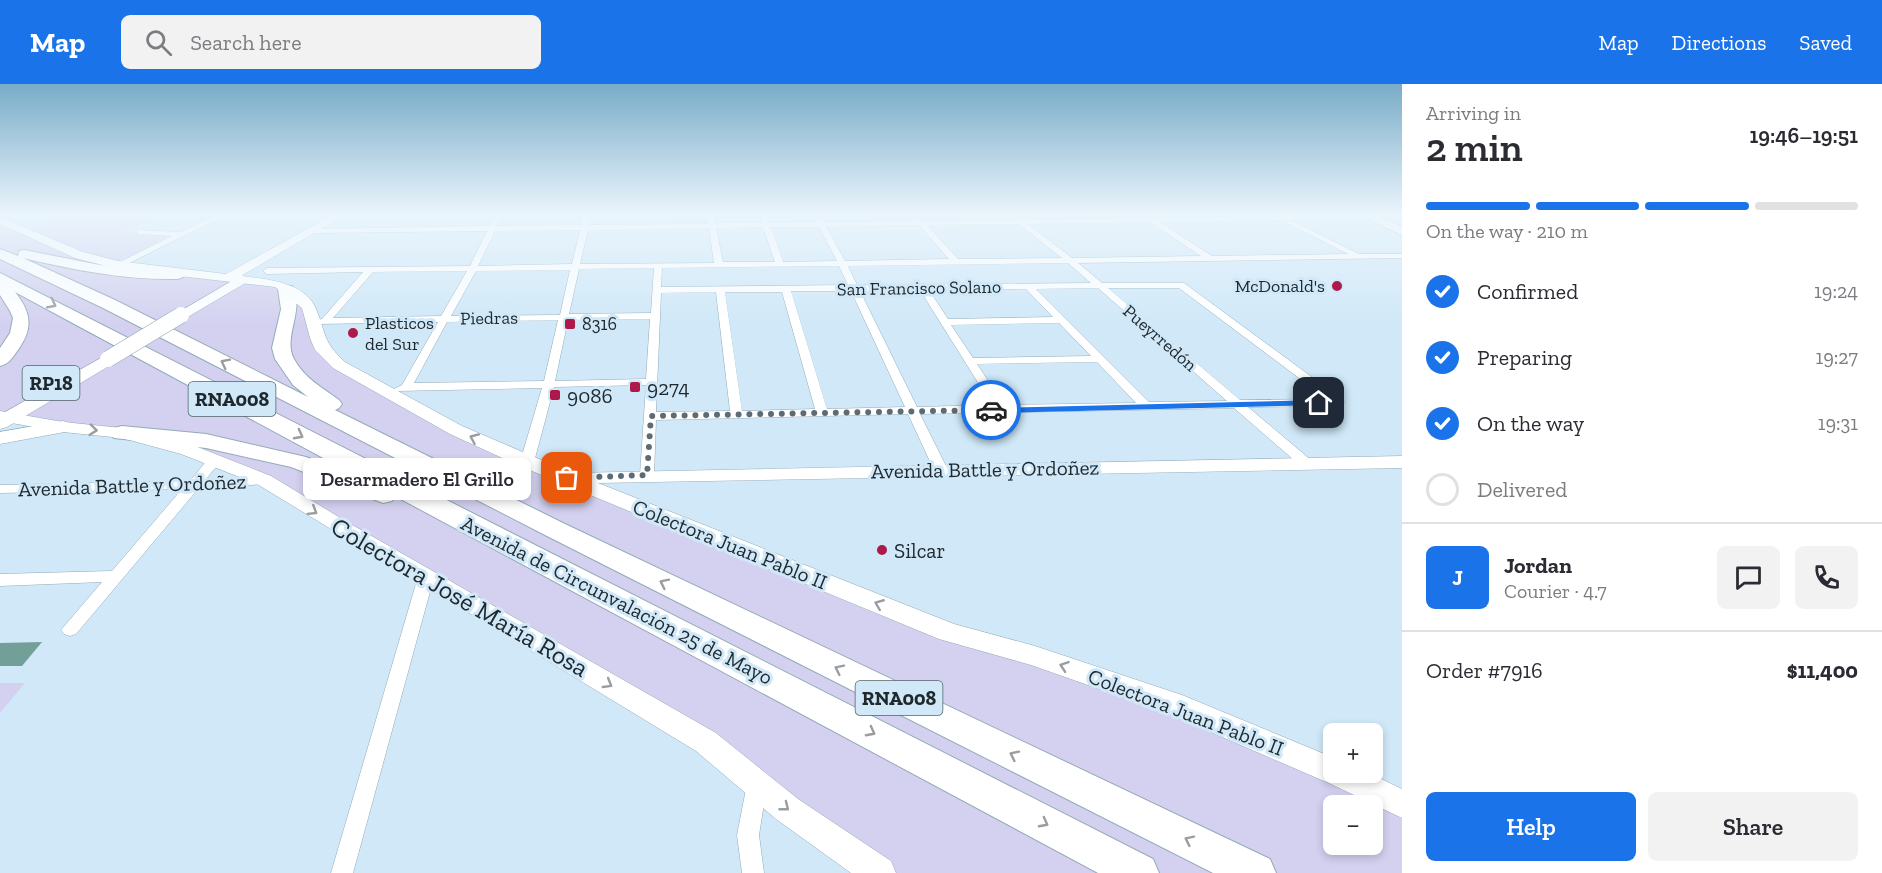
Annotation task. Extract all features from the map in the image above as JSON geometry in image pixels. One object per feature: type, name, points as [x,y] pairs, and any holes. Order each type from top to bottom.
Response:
[{"type":"highway","points":[[20,252],[113,272],[178,274]]},
{"type":"highway","name":"Avenida de Circunvalación 25 de Mayo","points":[[0,253],[109,304],[427,466],[1256,873]]},
{"type":"highway","name":"Avenida de Circunvalación 25 de Mayo","points":[[0,278],[464,521],[634,607],[1139,873]]},
{"type":"highway","points":[[0,283],[23,318],[20,334],[0,360]]},
{"type":"highway","points":[[282,286],[289,309],[280,348],[292,371],[321,398],[427,466]]},
{"type":"highway","points":[[122,433],[206,441],[298,462],[351,481],[404,505],[464,521]]},
{"type":"main road","name":"Colectora Juan Pablo II","points":[[72,252],[118,265],[178,274],[235,278],[282,286],[309,307],[319,323],[323,350],[339,365],[456,430],[527,462],[948,632],[1035,656],[1172,703],[1323,767]]},
{"type":"main road","points":[[235,278],[251,266],[278,252]]},
{"type":"main road","points":[[235,278],[267,268],[289,252]]},
{"type":"main road","points":[[178,274],[251,266]]},
{"type":"main road","points":[[267,268],[282,286]]},
{"type":"main road","name":"RP18","points":[[2,417],[235,278]]},
{"type":"main road","name":"Colectora José María Rosa","points":[[2,417],[122,433],[188,450],[264,480],[706,742],[787,809],[879,873]]},
{"type":"main road","name":"RP18","points":[[0,438],[63,426]]},
{"type":"main road","name":"Avenida Battle y Ordoñez","points":[[567,478],[1402,462]]},
{"type":"main road","name":"Colectora Juan Pablo II","points":[[1358,783],[1402,804]]},
{"type":"street","points":[[118,265],[145,252]]},
{"type":"street","points":[[406,387],[480,252]]},
{"type":"street","points":[[527,462],[549,384],[580,252]]},
{"type":"street","points":[[716,252],[718,265]]},
{"type":"street","points":[[776,252],[780,264]]},
{"type":"street","points":[[837,252],[941,470]]},
{"type":"street","points":[[946,252],[956,262]]},
{"type":"street","name":"Pueyrredón","points":[[1059,252],[1307,464]]},
{"type":"street","points":[[1200,252],[1211,259]]},
{"type":"street","points":[[1349,252],[1360,257]]},
{"type":"street","points":[[267,268],[370,270],[1402,256]]},
{"type":"street","points":[[647,475],[658,266]]},
{"type":"street","points":[[319,323],[370,270]]},
{"type":"street","name":"San Francisco Solano","points":[[656,290],[1181,285],[1339,402],[1238,405]]},
{"type":"street","points":[[1029,287],[1147,408]]},
{"type":"street","points":[[923,288],[1001,410]]},
{"type":"street","points":[[720,290],[737,415]]},
{"type":"street","points":[[786,290],[822,413]]},
{"type":"street","name":"Piedras","points":[[319,323],[654,316]]},
{"type":"street","points":[[944,322],[1062,320]]},
{"type":"street","points":[[970,361],[1101,359]]},
{"type":"street","points":[[390,393],[406,387],[652,382]]},
{"type":"street","points":[[651,416],[1238,405]]},
{"type":"street","points":[[70,630],[214,461]]},
{"type":"street","name":"Avenida Battle y Ordoñez","points":[[0,489],[193,485],[264,480]]},
{"type":"street","points":[[0,580],[116,576]]},
{"type":"street","points":[[342,873],[426,577]]},
{"type":"street","points":[[753,873],[748,835],[757,784]]},
{"type":"shaded area","points":[[0,252],[72,252],[118,265],[264,280],[301,299],[323,350],[456,430],[1323,768],[1323,783],[1357,783],[1383,795],[1323,795],[1323,855],[1383,855],[1383,795],[1402,804],[1402,873],[879,873],[706,742],[264,480],[188,450],[0,416]]},
{"type":"shaded area","points":[[79,252],[138,252],[119,260],[110,261]]},
{"type":"shaded area","points":[[42,642],[22,666],[0,666],[0,643]]},
{"type":"shaded area","points":[[0,683],[25,683],[0,713]]},
{"type":"way so far","points":[[567,478],[647,475],[651,416],[991,410]]},
{"type":"place","name":"McDonald's","points":[[1337,286]]},
{"type":"place","name":"8316","points":[[570,324]]},
{"type":"place","name":"Plasticos del Sur","points":[[353,333]]},
{"type":"place","name":"9274","points":[[635,387]]},
{"type":"place","name":"9086","points":[[555,395]]},
{"type":"place","name":"Desarmadero El Grillo","points":[[567,478]]},
{"type":"place","name":"Silcar","points":[[882,550]]},
{"type":"route","points":[[991,410],[1319,403]]}]
